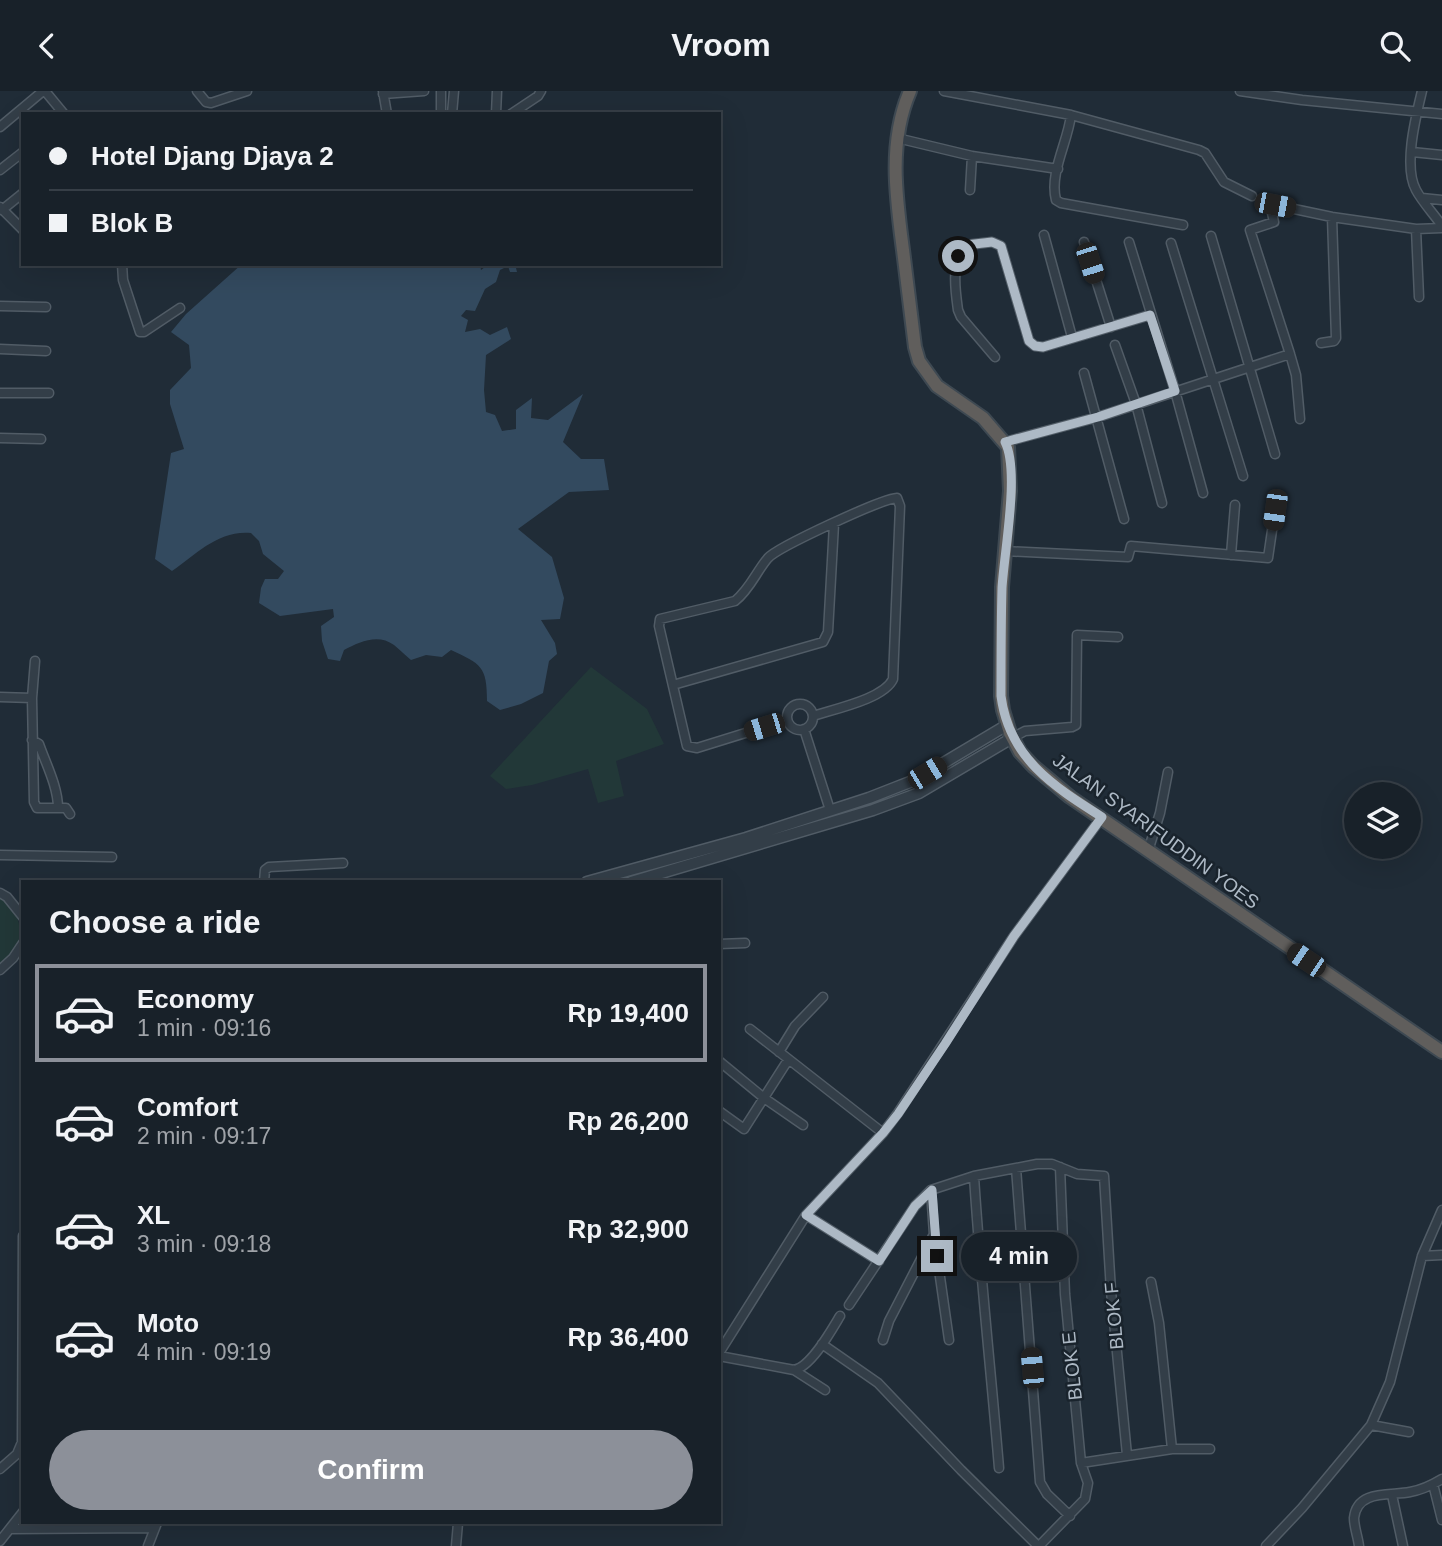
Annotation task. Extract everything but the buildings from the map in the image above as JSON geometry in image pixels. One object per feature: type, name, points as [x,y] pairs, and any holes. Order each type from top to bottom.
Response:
[{"type":"highway","points":[[910,91],[895,156],[900,223],[919,362],[937,386],[983,418],[1005,442]]},
{"type":"highway","name":"JALAN SYARIFUDDIN YOES","points":[[1005,442],[1010,464],[1010,491],[1002,587],[1001,696],[1006,725],[1020,752],[1070,797],[1442,1052]]},
{"type":"street","points":[[0,127],[44,91],[62,112]]},
{"type":"street","points":[[197,91],[206,102],[211,103],[246,91]]},
{"type":"street","points":[[387,112],[383,92],[424,91]]},
{"type":"street","points":[[440,112],[441,91]]},
{"type":"street","points":[[452,112],[454,91]]},
{"type":"street","points":[[496,112],[497,91]]},
{"type":"street","points":[[514,112],[538,96],[541,91]]},
{"type":"street","points":[[944,91],[1071,115],[1199,150],[1206,155],[1224,182],[1252,196]]},
{"type":"street","points":[[1240,91],[1442,114]]},
{"type":"street","points":[[1422,91],[1412,152],[1412,179],[1442,227]]},
{"type":"street","points":[[1071,115],[1058,169],[1055,200],[1183,225]]},
{"type":"street","points":[[897,138],[972,156],[1058,169]]},
{"type":"street","points":[[1412,152],[1442,155]]},
{"type":"street","points":[[0,170],[21,154]]},
{"type":"street","points":[[970,190],[972,156]]},
{"type":"street","points":[[21,194],[1,209],[21,228]]},
{"type":"street","points":[[1422,198],[1442,200]]},
{"type":"street","points":[[1300,419],[1296,375],[1250,229],[1274,222],[1270,204],[1416,229],[1442,227]]},
{"type":"street","points":[[1321,342],[1334,341],[1336,338],[1332,216]]},
{"type":"street","points":[[1416,229],[1419,297]]},
{"type":"street","points":[[1044,235],[1072,337]]},
{"type":"street","points":[[1211,236],[1275,454]]},
{"type":"street","points":[[995,357],[958,310],[956,266],[958,256],[966,245],[992,242],[1001,246],[1029,341],[1035,346],[1043,347],[1150,315]]},
{"type":"street","points":[[1084,242],[1111,327]]},
{"type":"street","points":[[1129,242],[1203,493]]},
{"type":"street","points":[[1171,243],[1243,476]]},
{"type":"street","points":[[122,266],[123,280],[140,332],[180,308]]},
{"type":"street","points":[[0,306],[46,307]]},
{"type":"street","points":[[1115,345],[1136,404],[1162,503]]},
{"type":"street","points":[[0,349],[46,351]]},
{"type":"street","points":[[1005,442],[1098,417],[1290,354]]},
{"type":"street","points":[[1084,373],[1124,519]]},
{"type":"street","points":[[0,393],[49,393]]},
{"type":"street","points":[[0,438],[41,439]]},
{"type":"street","points":[[787,720],[692,748],[687,747],[659,626],[660,619],[735,601],[774,553],[893,497],[899,501],[893,679],[890,685],[873,696],[813,716]]},
{"type":"street","points":[[1231,555],[1235,505]]},
{"type":"street","points":[[1005,551],[1128,557],[1131,546],[1268,558],[1275,510]]},
{"type":"street","points":[[673,685],[823,642],[828,632],[834,524]]},
{"type":"street","points":[[595,880],[815,827],[870,811],[919,793],[1025,731],[1076,725],[1077,635],[1118,637]]},
{"type":"street","points":[[35,661],[32,698],[34,802],[37,808],[65,809],[71,814]]},
{"type":"street","points":[[0,697],[32,698]]},
{"type":"street","points":[[798,704],[810,709],[813,716],[811,724],[804,729],[794,729],[787,720],[791,707],[798,704]]},
{"type":"street","points":[[637,880],[915,780],[1006,725]]},
{"type":"street","points":[[804,729],[830,810]]},
{"type":"street","points":[[32,740],[39,744],[46,761],[58,808]]},
{"type":"street","points":[[1148,851],[1160,813],[1168,772]]},
{"type":"street","points":[[865,800],[870,811]]},
{"type":"street","points":[[812,816],[815,827]]},
{"type":"street","points":[[721,1351],[806,1215],[883,1133],[945,1044],[1014,936],[1102,817]]},
{"type":"street","points":[[0,855],[112,857]]},
{"type":"street","points":[[264,880],[265,870],[269,867],[343,863]]},
{"type":"street","points":[[0,893],[7,897],[21,914]]},
{"type":"street","points":[[721,944],[745,943]]},
{"type":"street","points":[[0,970],[21,946]]},
{"type":"street","points":[[779,1052],[796,1026],[823,997]]},
{"type":"street","points":[[750,1029],[883,1133]]},
{"type":"street","points":[[721,1112],[744,1129],[788,1060]]},
{"type":"street","points":[[721,1063],[764,1098],[803,1125]]},
{"type":"street","points":[[849,1305],[915,1206],[932,1190],[974,1175],[1037,1164],[1059,1167]]},
{"type":"street","name":"BLOK F","points":[[1059,1167],[1077,1174],[1104,1176],[1111,1291],[1127,1455]]},
{"type":"street","name":"BLOK E","points":[[1039,1546],[1085,1499],[1088,1483],[1082,1463],[1065,1294],[1059,1167]]},
{"type":"street","points":[[1016,1168],[1040,1482],[1047,1494],[1070,1516]]},
{"type":"street","points":[[974,1175],[999,1468]]},
{"type":"street","points":[[932,1190],[934,1235],[950,1340]]},
{"type":"street","points":[[1266,1546],[1371,1425],[1390,1382],[1422,1256],[1442,1210]]},
{"type":"street","points":[[806,1215],[879,1261]]},
{"type":"street","points":[[883,1340],[889,1321],[934,1235]]},
{"type":"street","points":[[1422,1256],[1442,1255]]},
{"type":"street","points":[[1151,1282],[1159,1323],[1172,1449]]},
{"type":"street","points":[[797,1369],[822,1344],[840,1316]]},
{"type":"street","points":[[822,1344],[878,1383],[1039,1546]]},
{"type":"street","points":[[721,1354],[797,1369],[825,1390]]},
{"type":"street","points":[[1371,1425],[1409,1432]]},
{"type":"street","points":[[1082,1463],[1172,1449],[1210,1449]]},
{"type":"street","points":[[0,1469],[21,1453]]},
{"type":"street","points":[[1359,1546],[1354,1522],[1358,1508],[1369,1498],[1377,1494],[1410,1492],[1442,1479]]},
{"type":"street","points":[[1433,1484],[1442,1520]]},
{"type":"street","points":[[1392,1495],[1403,1546]]},
{"type":"street","points":[[0,1541],[21,1514]]},
{"type":"street","points":[[456,1546],[458,1524]]},
{"type":"street","points":[[9,1529],[155,1525],[148,1546]]},
{"type":"green space","points":[[591,667],[647,709],[664,744],[616,761],[624,796],[598,803],[588,769],[532,785],[506,789],[490,776]]},
{"type":"green space","points":[[0,896],[15,912],[20,934],[16,948],[0,966]]},
{"type":"water","points":[[240,266],[480,266],[481,270],[486,266],[508,266],[500,270],[496,282],[485,289],[475,311],[466,310],[461,316],[468,320],[465,332],[480,329],[490,335],[507,327],[511,339],[486,355],[486,412],[495,415],[502,431],[516,429],[516,410],[532,398],[531,418],[548,420],[583,394],[563,442],[581,459],[604,459],[609,490],[569,492],[518,529],[552,557],[564,598],[560,619],[541,620],[555,643],[557,654],[549,661],[543,693],[521,704],[500,710],[487,701],[484,673],[476,663],[451,650],[442,657],[426,655],[411,660],[388,641],[375,639],[344,650],[340,661],[328,659],[322,641],[321,626],[334,617],[333,609],[280,616],[259,603],[265,579],[278,579],[284,571],[263,554],[259,541],[251,533],[228,535],[218,539],[172,571],[155,559],[171,453],[184,449],[170,404],[170,390],[191,368],[189,345],[171,332],[186,314]]},
{"type":"water","points":[[508,266],[516,266],[517,272],[510,272]]},
{"type":"route","points":[[937,1256],[932,1190],[915,1206],[879,1261],[806,1215],[898,1114],[1000,956],[1102,817],[1070,797],[1033,766],[1020,752],[1006,725],[1001,696],[1002,587],[1010,464],[1005,442],[1098,417],[1175,391],[1150,315],[1043,347],[1035,346],[1029,341],[1001,246],[992,242],[966,245],[958,256]]}]
